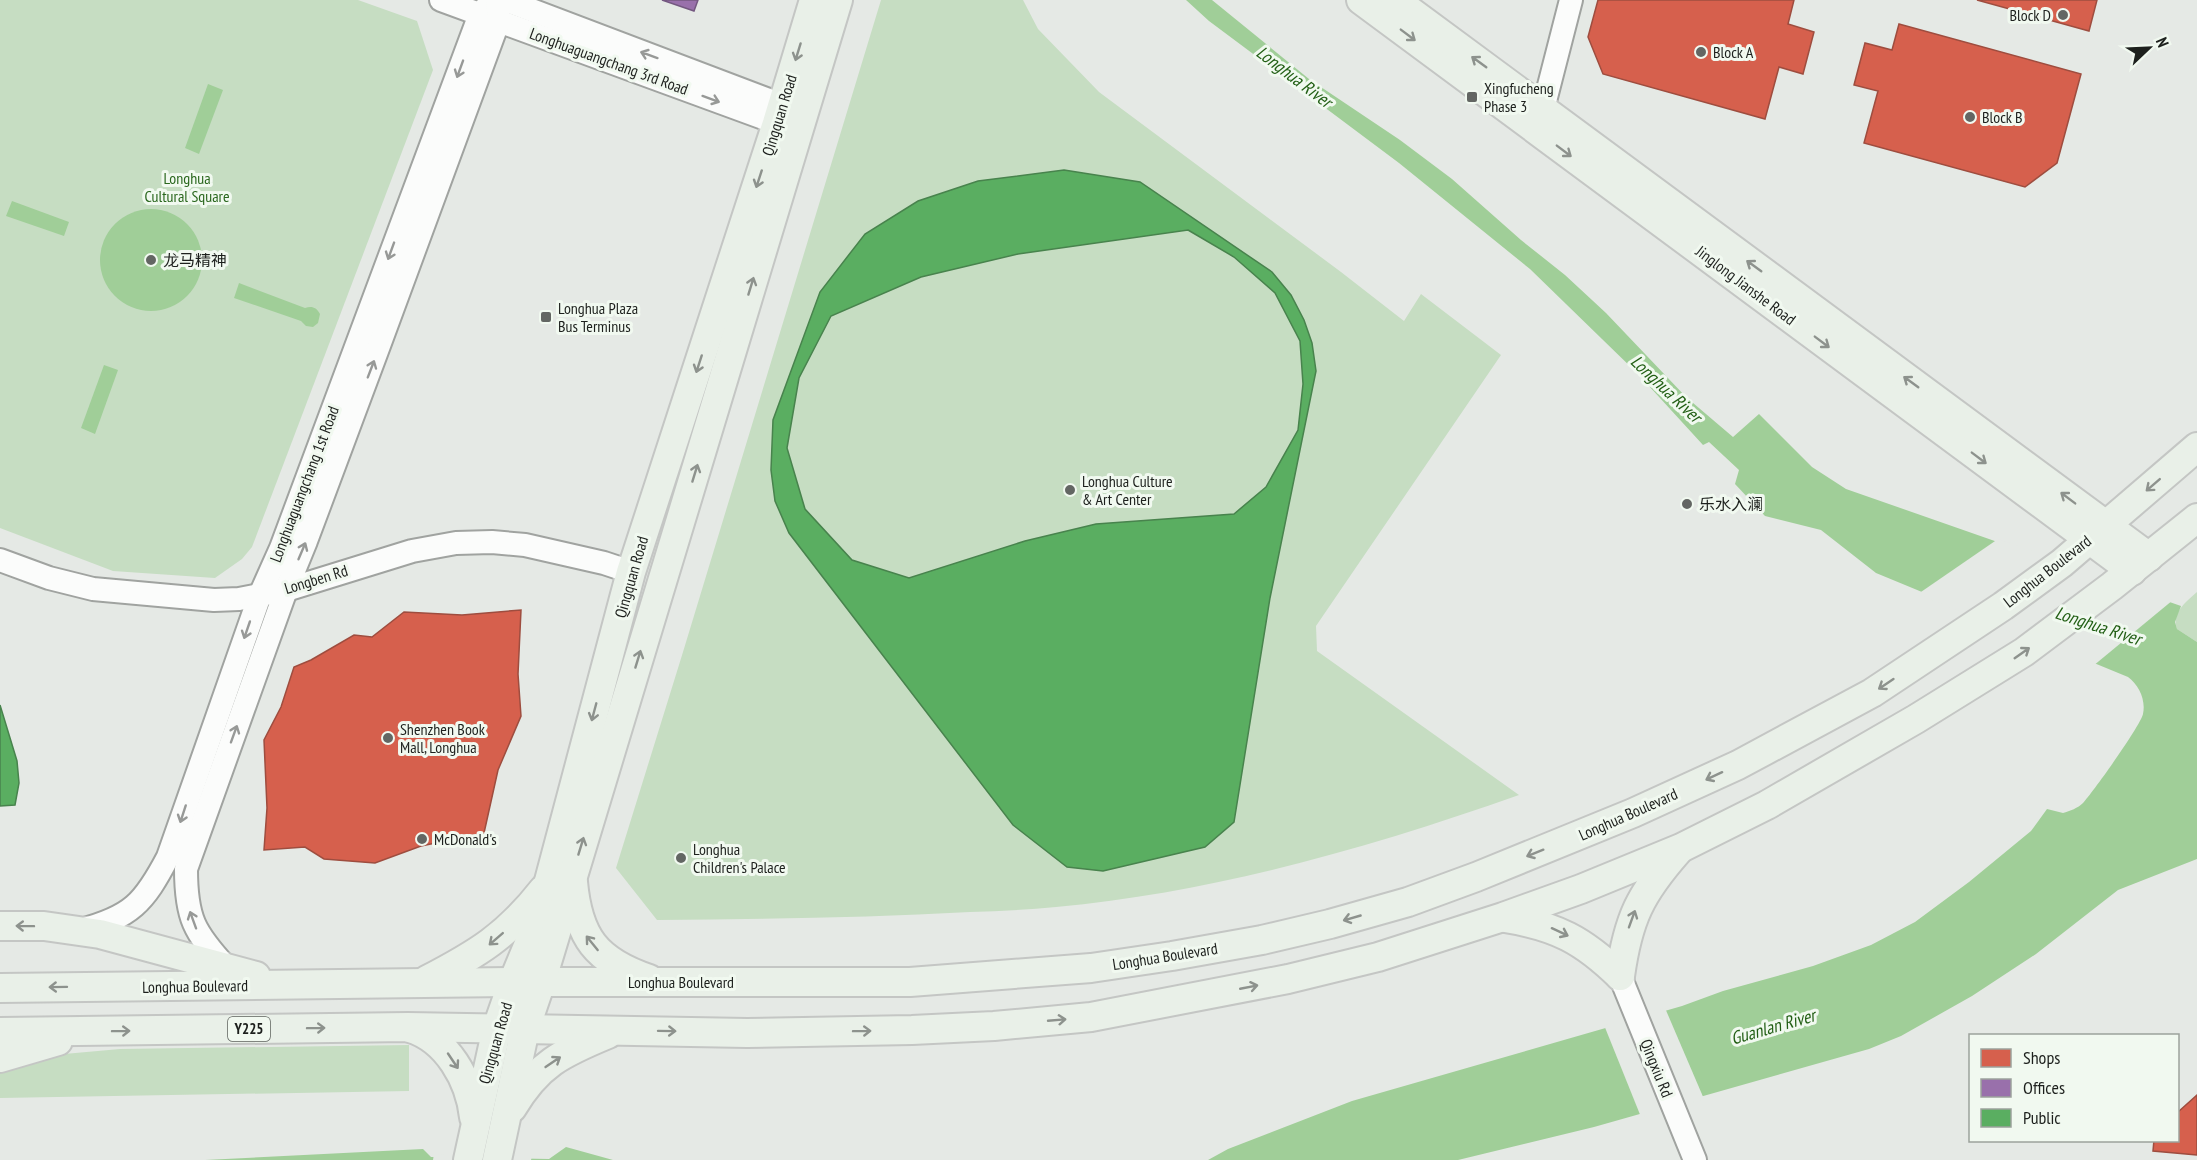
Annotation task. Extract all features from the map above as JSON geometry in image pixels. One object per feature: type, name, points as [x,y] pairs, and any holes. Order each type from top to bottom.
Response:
[{"type":"main road","name":"Qingquan Road","points":[[468,1160],[475,1122],[511,1028],[541,982],[561,878],[631,572],[780,114],[814,0]]},
{"type":"main road","name":"Qingquan Road","points":[[497,1160],[503,1123],[513,982],[535,929],[561,878],[838,0]]},
{"type":"main road","name":"Jinglong Jianshe Road","points":[[1360,0],[2097,532]]},
{"type":"main road","name":"Jinglong Jianshe Road","points":[[1395,0],[2097,532],[2131,571]]},
{"type":"main road","name":"Longhua Boulevard","points":[[0,988],[513,982],[909,982],[1091,968],[1262,940],[1330,924],[1408,902],[1633,813],[1738,765],[1872,693],[2003,606],[2062,563],[2197,447]]},
{"type":"main road","points":[[511,1028],[747,1033],[994,1026],[1091,1017],[1288,979],[1378,957],[1581,889],[1681,848],[1767,805],[1973,685],[2024,652],[2197,518]]},
{"type":"main road","points":[[1620,976],[1630,922],[1639,903],[1649,886],[1681,848]]},
{"type":"main road","points":[[421,983],[486,948],[561,878],[590,943],[610,961],[659,982]]},
{"type":"main road","points":[[1503,917],[1546,926],[1564,933],[1595,953],[1620,976]]},
{"type":"main road","points":[[0,926],[44,926],[100,934],[285,985]]},
{"type":"main road","points":[[408,1027],[424,1032],[454,1061],[473,1109],[475,1122]]},
{"type":"main road","name":"Y225","points":[[0,1032],[408,1027],[511,1028]]},
{"type":"main road","points":[[503,1123],[525,1087],[547,1065],[567,1052],[620,1030]]},
{"type":"main road","points":[[0,1058],[92,1031]]},
{"type":"street","name":"Longhuaguangchang 3rd Road","points":[[441,0],[495,7],[780,114]]},
{"type":"street","points":[[1543,110],[1571,0]]},
{"type":"street","name":"Longhuaguangchang 1st Road","points":[[226,967],[204,943],[192,922],[186,896],[186,869],[286,590],[376,354],[495,7]]},
{"type":"street","name":"Longhuaguangchang 1st Road","points":[[76,931],[104,924],[123,915],[142,901],[154,883],[177,833],[260,595],[281,548],[495,7]]},
{"type":"street","name":"Longben Rd","points":[[0,560],[72,584],[112,592],[214,600],[239,599],[286,590],[412,551],[456,543],[492,542],[525,545],[604,563],[631,572]]},
{"type":"street","name":"Qingxiu Rd","points":[[1620,976],[1694,1158]]},
{"type":"green space","name":"Longhua Cultural Square","points":[[0,0],[358,0],[417,21],[433,70],[252,547],[242,559],[215,578],[113,571],[0,528]]},
{"type":"green space","name":"Longhua Culture & Art Center","points":[[881,0],[1023,0],[1038,29],[1099,92],[1404,321],[1421,294],[1501,355],[1316,626],[1317,651],[1519,795],[1349,850],[1233,879],[1115,900],[1035,909],[931,914],[657,920],[616,868]]},
{"type":"green space","points":[[2197,592],[2197,642],[2177,629],[2176,618],[2181,608]]},
{"type":"green space","points":[[409,1045],[409,1091],[0,1098],[0,1066],[53,1055],[120,1049]]},
{"type":"water","points":[[1186,0],[1212,0],[1309,79],[1400,140],[1452,179],[1521,240],[1565,275],[1606,313],[1686,397],[1733,437],[1759,414],[1812,467],[1846,489],[2181,606],[2175,622],[2177,629],[2197,642],[2197,859],[2118,890],[2036,954],[1972,996],[1901,1036],[1869,1049],[1594,1127],[1458,1160],[1208,1160],[1228,1149],[1352,1101],[1682,1006],[1723,991],[1813,966],[1871,945],[1915,922],[1969,882],[2031,831],[2047,809],[2063,813],[2081,805],[2126,744],[2140,721],[2144,709],[2141,693],[2128,677],[1876,573],[1821,530],[1765,516],[1735,484],[1739,470],[1709,442],[1703,445],[1638,374],[1530,269],[1399,163],[1209,21]]},
{"type":"water","points":[[208,84],[223,90],[199,154],[185,148]]},
{"type":"water","points":[[12,201],[69,222],[64,236],[6,216]]},
{"type":"water","points":[[151,209],[171,213],[187,224],[198,240],[202,260],[198,280],[187,296],[171,307],[151,311],[131,307],[115,296],[104,280],[100,260],[104,240],[115,224],[131,213]]},
{"type":"water","points":[[239,283],[305,308],[314,308],[320,314],[318,323],[313,327],[306,326],[301,321],[234,298]]},
{"type":"water","points":[[104,365],[118,370],[95,434],[81,428]]},
{"type":"water","points":[[566,1147],[613,1160],[205,1160],[423,1149],[431,1157],[549,1159]]},
{"type":"pier","points":[[1998,539],[2173,600],[2093,666],[1918,594]]},
{"type":"pier","points":[[1665,1008],[1704,1099],[1641,1117],[1604,1025]]},
{"type":"pier","points":[[434,1154],[532,1156],[531,1160],[433,1160]]},
{"type":"building: Shops","name":"Block A","points":[[1598,0],[1794,0],[1788,24],[1814,32],[1803,74],[1779,67],[1765,119],[1603,74],[1588,37]]},
{"type":"building: Shops","name":"Block D","points":[[1977,0],[2097,0],[2089,31]]},
{"type":"building: Shops","name":"Block B","points":[[1899,24],[2081,74],[2057,163],[2025,187],[1864,143],[1878,91],[1854,85],[1865,43],[1892,50]]},
{"type":"building: Shops","name":"Shenzhen Book Mall, Longhua","points":[[521,610],[518,674],[521,716],[498,770],[484,833],[421,846],[375,863],[324,859],[305,847],[264,850],[267,808],[264,740],[281,707],[294,667],[311,660],[354,635],[372,637],[404,612],[462,615]]},
{"type":"building: Shops","points":[[2197,1095],[2197,1155],[2153,1151],[2154,1142],[2179,1142],[2179,1111]]},
{"type":"building: Offices","points":[[662,0],[698,0],[694,11]]},
{"type":"building: Public","points":[[1064,170],[1140,182],[1272,272],[1291,295],[1304,320],[1312,343],[1316,371],[1270,598],[1234,822],[1205,847],[1103,871],[1067,867],[1013,825],[789,533],[775,501],[771,470],[773,420],[820,292],[865,234],[918,201],[978,181]],"holes":[[[1188,230],[1234,257],[1275,293],[1300,341],[1303,384],[1298,430],[1266,487],[1234,514],[1096,524],[1025,541],[909,578],[852,560],[805,509],[787,448],[799,378],[831,316],[921,277],[1018,254]]]},
{"type":"building: Public","points":[[0,705],[17,761],[19,783],[15,805],[0,806]]},
{"type":"place","name":"Block D","points":[[2063,15]]},
{"type":"place","name":"Block A","points":[[1701,52]]},
{"type":"place","name":"Xingfucheng Phase 3","points":[[1472,97]]},
{"type":"place","name":"Block B","points":[[1970,117]]},
{"type":"place","name":"龙马精神","points":[[151,260]]},
{"type":"place","name":"Longhua Plaza Bus Terminus","points":[[546,317]]},
{"type":"place","name":"Longhua Culture & Art Center","points":[[1070,490]]},
{"type":"place","name":"乐水入澜","points":[[1687,504]]},
{"type":"place","name":"Shenzhen Book Mall, Longhua","points":[[388,738]]},
{"type":"place","name":"McDonald's","points":[[422,839]]},
{"type":"place","name":"Longhua Children's Palace","points":[[681,858]]},
{"type":"water label","name":"Longhua River","points":[[1294,77]]},
{"type":"water label","name":"Longhua River","points":[[1666,389]]},
{"type":"water label","name":"Longhua River","points":[[2098,626]]},
{"type":"water label","name":"Guanlan River","points":[[1773,1027]]}]
